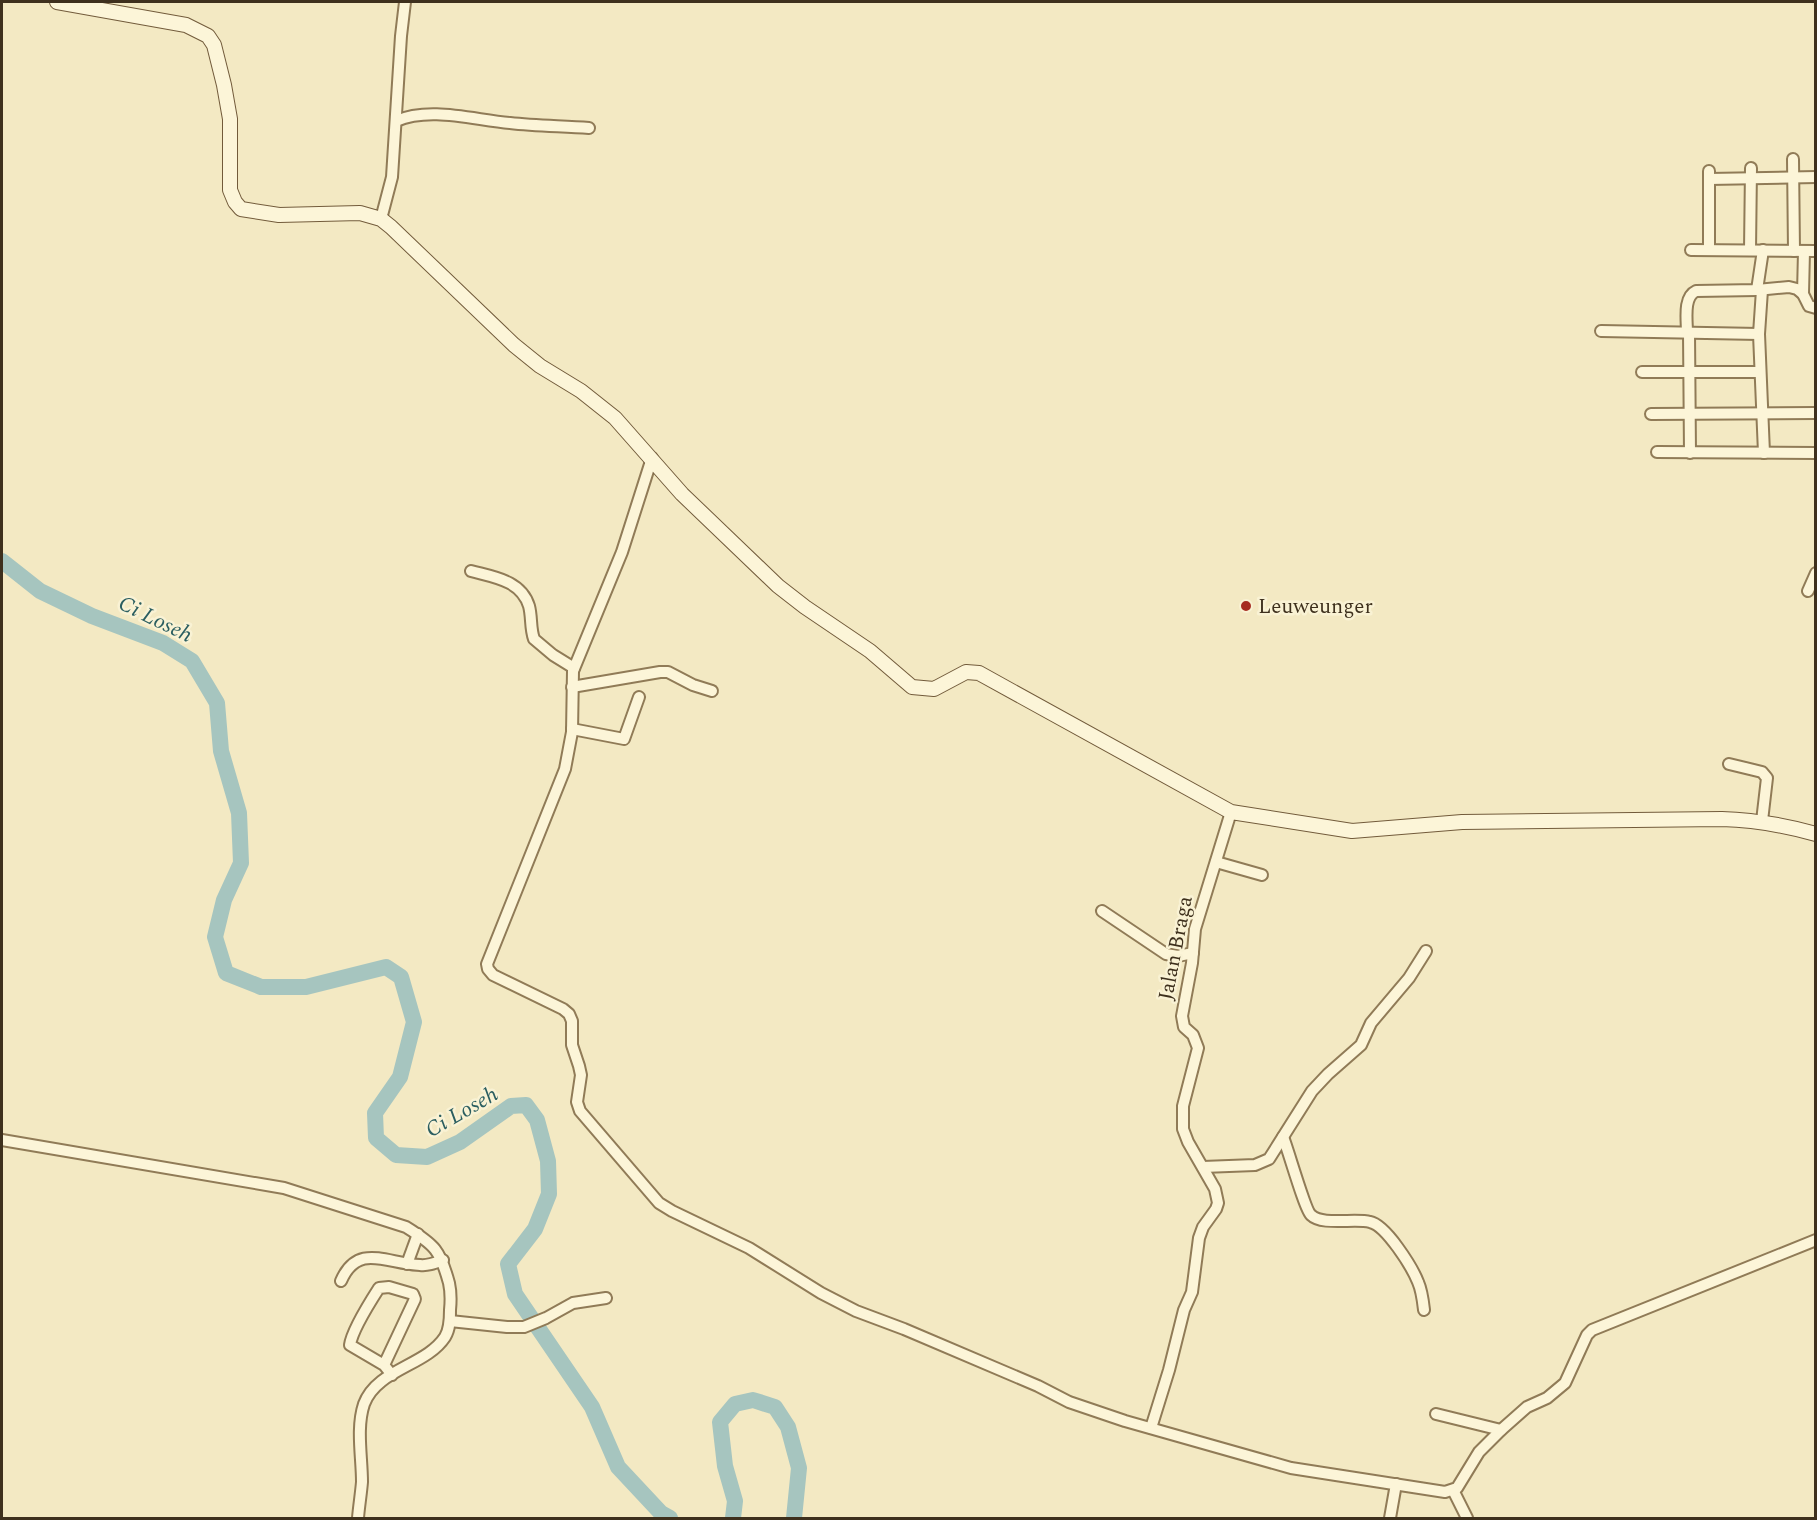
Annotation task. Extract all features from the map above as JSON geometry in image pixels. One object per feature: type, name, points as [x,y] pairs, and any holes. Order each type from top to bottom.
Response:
[{"type":"street","points":[[57,2],[186,26],[208,36],[214,45],[222,75],[230,118],[231,190],[235,202],[241,209],[279,215],[360,213],[381,219],[514,345],[540,366],[581,391],[615,418],[682,494],[778,586],[870,651],[912,687],[934,688],[966,672],[979,673],[1231,812],[1352,831],[1462,822],[1722,819],[1762,821],[1815,834]]},
{"type":"street","points":[[381,219],[392,177],[405,2]]},
{"type":"street","points":[[396,121],[406,117],[431,115],[589,128]]},
{"type":"street","points":[[1793,159],[1803,294],[1809,306],[1815,308]]},
{"type":"street","points":[[1750,250],[1751,173]]},
{"type":"street","points":[[1709,250],[1709,175],[1751,173],[1815,177]]},
{"type":"street","points":[[1691,250],[1815,251]]},
{"type":"street","points":[[1763,250],[1759,290],[1759,334],[1764,453]]},
{"type":"street","points":[[1690,453],[1688,302],[1692,293],[1790,287],[1803,294]]},
{"type":"street","points":[[1601,331],[1759,334]]},
{"type":"street","points":[[1641,372],[1760,372]]},
{"type":"street","points":[[1651,414],[1815,413]]},
{"type":"street","points":[[1658,452],[1815,453]]},
{"type":"street","points":[[652,458],[622,552],[573,676],[572,729],[565,769],[487,964],[493,975],[569,1014],[572,1021],[573,1052],[580,1075],[577,1102],[584,1117],[659,1203],[749,1248],[821,1293],[856,1311],[914,1333],[1038,1386],[1069,1402],[1291,1468],[1445,1492],[1457,1488],[1479,1452],[1501,1430],[1527,1407],[1547,1398],[1565,1383],[1587,1335],[1597,1326],[1815,1240]]},
{"type":"street","points":[[471,571],[500,579],[521,590],[529,606],[534,639],[573,676],[668,672],[712,692]]},
{"type":"street","points":[[1808,591],[1815,573]]},
{"type":"street","points":[[572,729],[624,739],[639,697]]},
{"type":"street","points":[[1729,764],[1762,772],[1767,778],[1762,821]]},
{"type":"street","name":"Jalan Braga","points":[[1151,1428],[1170,1370],[1184,1310],[1192,1292],[1199,1238],[1218,1203],[1215,1189],[1188,1142],[1184,1129],[1183,1106],[1198,1048],[1193,1035],[1184,1027],[1182,1016],[1195,929],[1231,812]]},
{"type":"street","points":[[1216,862],[1262,875]]},
{"type":"street","points":[[1102,911],[1166,954],[1178,956],[1192,953]]},
{"type":"street","points":[[1203,1167],[1245,1166],[1269,1159],[1312,1091],[1361,1045],[1371,1023],[1409,978],[1426,951]]},
{"type":"street","points":[[1283,1137],[1303,1194],[1305,1208],[1310,1215],[1324,1220],[1368,1221],[1377,1225],[1391,1239],[1419,1283],[1424,1310]]},
{"type":"street","points":[[2,1140],[284,1188],[406,1227],[435,1248],[443,1260],[452,1293],[450,1321],[444,1337],[427,1353],[383,1380],[364,1403],[361,1423],[362,1480],[358,1518]]},
{"type":"street","points":[[407,1264],[418,1234]]},
{"type":"street","points":[[340,1281],[352,1262],[365,1257],[424,1265],[443,1260]]},
{"type":"street","points":[[384,1365],[416,1299],[413,1294],[389,1287],[379,1288],[350,1341],[352,1347],[384,1365],[392,1375]]},
{"type":"street","points":[[450,1321],[524,1327],[573,1303],[606,1298]]},
{"type":"street","points":[[1436,1414],[1501,1430]]},
{"type":"street","points":[[1390,1518],[1396,1484]]},
{"type":"street","points":[[1453,1490],[1467,1518]]},
{"type":"waterway","name":"Ci Loseh","points":[[2,561],[40,591],[92,616],[163,643],[192,661],[217,703],[221,751],[239,813],[241,863],[224,900],[215,937],[226,973],[261,987],[306,987],[386,967],[401,977],[414,1022],[400,1077],[375,1113],[376,1138],[396,1155],[427,1157],[460,1142],[511,1106],[526,1105],[537,1120],[548,1161],[549,1194],[535,1229],[508,1264],[515,1294],[592,1407],[618,1467],[661,1513],[670,1518]]},
{"type":"waterway","name":"Ci Loseh","points":[[733,1518],[735,1501],[725,1466],[720,1422],[735,1404],[753,1400],[775,1407],[788,1427],[799,1468],[794,1518]]},
{"type":"place","name":"Leuweunger","points":[[1246,606]]}]
